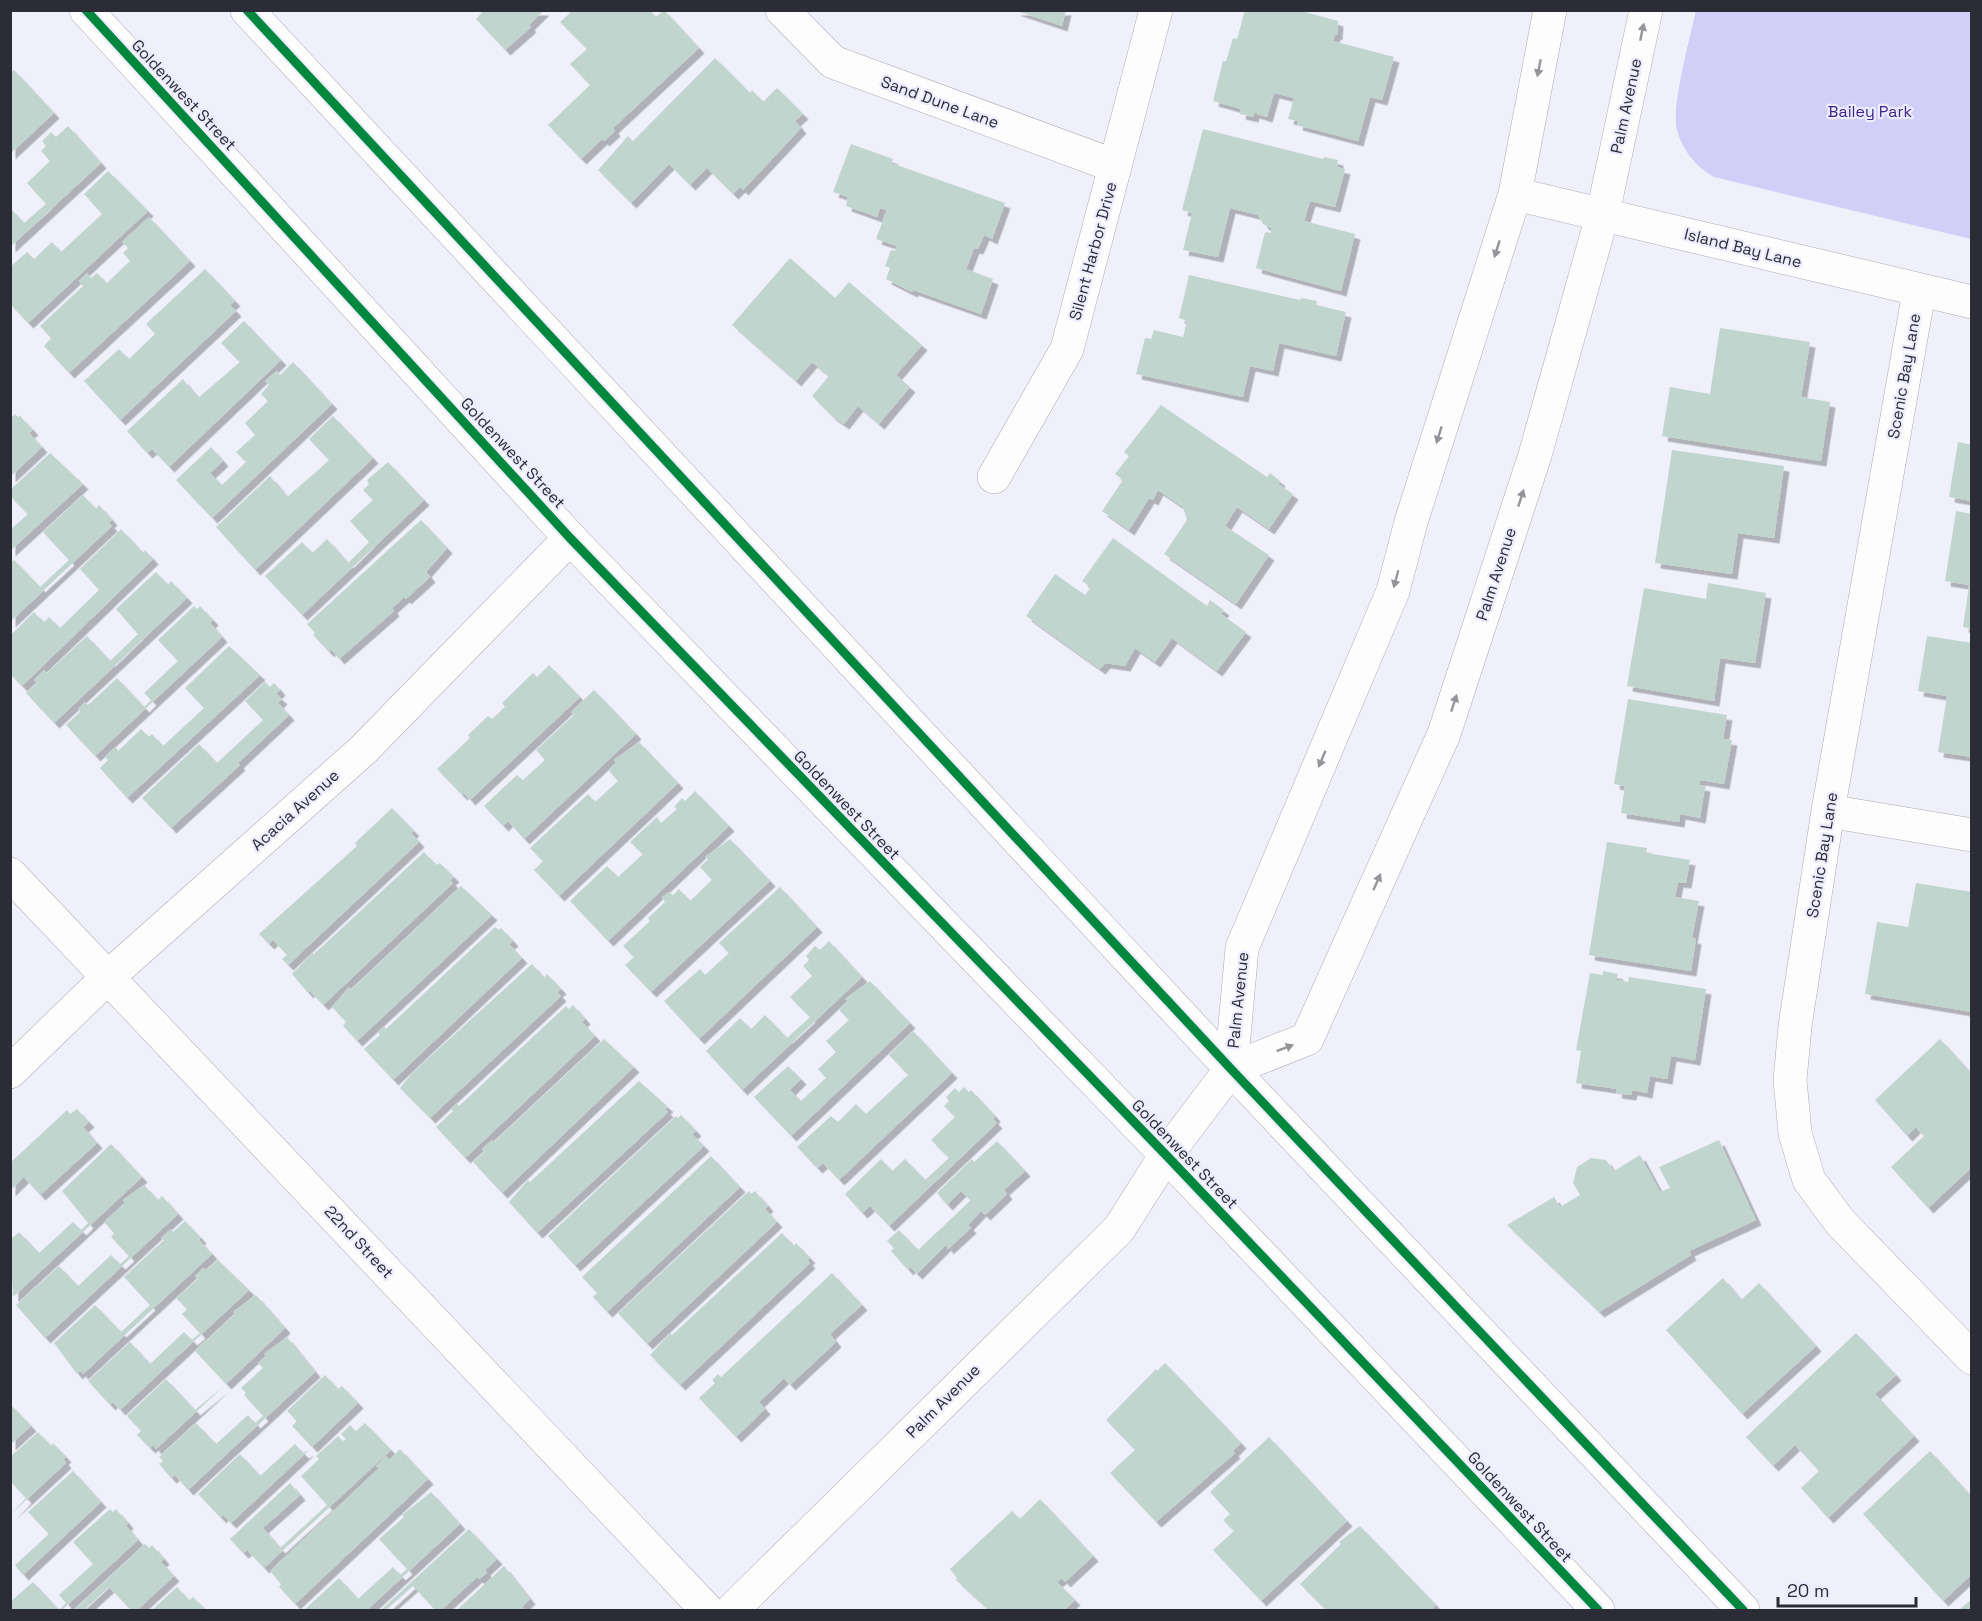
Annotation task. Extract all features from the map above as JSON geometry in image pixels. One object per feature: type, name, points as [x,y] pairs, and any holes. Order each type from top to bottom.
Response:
[{"type":"street","name":"Goldenwest Street","points":[[86,10],[570,538],[1166,1155],[1598,1611]]},
{"type":"street","points":[[247,10],[1231,1069],[1743,1611]]},
{"type":"street","name":"Sand Dune Lane","points":[[782,10],[833,62],[1115,166]]},
{"type":"street","name":"Silent Harbor Drive","points":[[994,477],[1067,349],[1156,10]]},
{"type":"street","name":"Palm Avenue","points":[[745,1606],[1119,1229],[1166,1155],[1231,1069],[1242,948],[1393,591],[1412,522],[1515,194],[1550,10]]},
{"type":"street","name":"Palm Avenue","points":[[1231,1069],[1307,1040],[1444,734],[1535,455],[1603,213],[1646,10]]},
{"type":"street","name":"Island Bay Lane","points":[[1515,194],[1603,213],[1919,292],[1971,302]]},
{"type":"street","name":"Scenic Bay Lane","points":[[1919,292],[1828,811],[1795,1026],[1790,1080],[1795,1133],[1809,1180],[1840,1222],[1971,1358]]},
{"type":"street","name":"Acacia Avenue","points":[[10,1072],[108,977],[363,750],[570,538]]},
{"type":"street","points":[[1828,811],[1971,835]]},
{"type":"street","name":"22nd Street","points":[[10,874],[707,1611]]},
{"type":"green space","name":"Bailey Park","points":[[1696,10],[1971,11],[1971,239],[1714,177],[1701,168],[1682,144],[1676,119],[1679,89]]},
{"type":"building","points":[[484,10],[544,10],[529,25],[531,27],[505,50],[476,19]]},
{"type":"building","points":[[567,10],[650,10],[656,17],[664,10],[699,48],[613,128],[615,131],[604,141],[602,139],[581,159],[548,125],[590,85],[570,64],[587,49],[560,22],[570,13]]},
{"type":"building","points":[[1014,10],[1066,10],[1062,26]]},
{"type":"building","points":[[1245,10],[1298,10],[1338,21],[1337,35],[1335,34],[1333,41],[1394,57],[1382,100],[1370,97],[1358,141],[1297,125],[1298,121],[1288,119],[1294,98],[1274,93],[1267,117],[1254,113],[1253,117],[1240,114],[1241,109],[1213,101],[1223,61],[1226,61],[1233,38],[1237,39]]},
{"type":"building","points":[[715,58],[750,93],[752,90],[763,102],[777,88],[803,114],[795,121],[801,128],[743,190],[740,187],[733,194],[707,168],[690,185],[669,164],[631,203],[598,170],[628,136],[633,141]]},
{"type":"building","points":[[14,70],[54,113],[10,154],[10,73]]},
{"type":"building","points":[[68,126],[101,163],[10,247],[10,208],[24,223],[46,204],[27,183],[50,161],[41,151],[46,146],[42,141],[51,132],[56,137]]},
{"type":"building","points":[[1203,129],[1323,159],[1324,157],[1338,160],[1337,167],[1345,169],[1335,207],[1310,201],[1304,221],[1355,234],[1341,291],[1256,268],[1265,232],[1271,233],[1271,228],[1263,224],[1258,215],[1230,208],[1218,257],[1183,250],[1192,213],[1182,210]]},
{"type":"building","points":[[851,144],[893,159],[891,163],[1005,203],[992,239],[984,235],[978,249],[974,248],[966,269],[993,279],[981,314],[913,290],[912,292],[886,279],[890,268],[885,266],[891,250],[895,251],[897,246],[876,239],[887,210],[880,208],[877,217],[846,206],[848,197],[833,192]]},
{"type":"building","points":[[108,171],[148,211],[28,323],[10,304],[10,267],[27,252],[34,259],[52,242],[61,252],[102,214],[84,194]]},
{"type":"building","points":[[149,217],[190,261],[69,373],[44,346],[51,338],[40,326],[83,286],[79,281],[87,273],[91,278],[97,273],[107,283],[130,261],[123,253],[128,248],[122,242]]},
{"type":"building","points":[[790,258],[835,298],[849,282],[922,345],[896,375],[910,387],[879,424],[858,406],[844,424],[832,416],[812,396],[829,376],[812,362],[796,381],[732,325]]},
{"type":"building","points":[[205,269],[235,301],[230,305],[236,311],[120,420],[84,381],[119,349],[129,359],[155,334],[146,324]]},
{"type":"building","points":[[1189,275],[1300,300],[1301,298],[1317,301],[1316,305],[1346,312],[1336,356],[1279,343],[1273,371],[1250,366],[1243,397],[1136,374],[1145,338],[1151,339],[1154,330],[1183,337],[1187,321],[1179,318]]},
{"type":"building","points":[[244,321],[281,360],[169,467],[152,449],[147,453],[127,431],[183,379],[198,398],[240,362],[221,343]]},
{"type":"building","points":[[1720,328],[1810,342],[1801,397],[1830,402],[1821,461],[1662,436],[1670,387],[1710,394]]},
{"type":"building","points":[[293,362],[332,404],[212,518],[176,480],[211,447],[223,461],[210,473],[222,485],[246,462],[236,452],[255,435],[245,423],[268,401],[261,394],[269,385],[265,381],[277,371],[280,375]]},
{"type":"building","points":[[1161,405],[1267,477],[1270,473],[1280,481],[1278,484],[1293,494],[1269,529],[1237,507],[1225,526],[1269,555],[1236,604],[1164,554],[1187,520],[1183,507],[1158,490],[1153,500],[1149,498],[1129,530],[1102,511],[1123,480],[1115,474],[1129,456],[1124,452]]},
{"type":"building","points":[[15,414],[20,416],[33,430],[29,433],[42,447],[10,477],[10,419]]},
{"type":"building","points":[[333,416],[373,458],[255,570],[216,527],[270,476],[287,497],[329,460],[309,439]]},
{"type":"building","points":[[1958,442],[1972,445],[1972,501],[1949,497]]},
{"type":"building","points":[[1672,450],[1784,466],[1774,538],[1738,533],[1732,574],[1655,563]]},
{"type":"building","points":[[50,453],[83,484],[10,551],[10,530],[28,514],[10,496],[10,490]]},
{"type":"building","points":[[388,462],[424,500],[302,615],[265,576],[302,542],[312,553],[327,539],[348,563],[369,542],[350,521],[373,500],[363,490],[369,484],[367,480]]},
{"type":"building","points":[[83,495],[96,509],[99,505],[112,520],[109,523],[112,526],[10,622],[10,563],[14,560],[40,587],[69,560],[43,532]]},
{"type":"building","points":[[1956,511],[1972,514],[1972,629],[1963,627],[1969,585],[1945,581]]},
{"type":"building","points":[[421,520],[447,548],[426,572],[430,577],[406,599],[404,597],[392,608],[394,611],[339,659],[331,649],[329,652],[313,635],[315,633],[307,624]]},
{"type":"building","points":[[121,529],[143,553],[145,550],[153,559],[22,686],[10,674],[10,630],[13,633],[34,612],[44,622],[49,617],[60,628],[99,590],[80,569]]},
{"type":"building","points":[[1113,538],[1207,606],[1210,600],[1224,610],[1221,614],[1246,632],[1217,671],[1172,638],[1155,662],[1135,648],[1125,666],[1105,663],[1100,669],[1026,616],[1055,574],[1085,595],[1091,587],[1082,581]]},
{"type":"building","points":[[156,572],[168,585],[171,581],[187,598],[54,723],[26,693],[37,683],[34,680],[44,670],[47,673],[87,636],[110,661],[138,634],[116,609]]},
{"type":"building","points":[[1708,583],[1766,593],[1755,663],[1720,658],[1714,701],[1627,686],[1644,588],[1706,599]]},
{"type":"building","points":[[194,606],[197,609],[200,606],[213,620],[210,623],[222,637],[95,756],[66,725],[80,712],[78,709],[85,702],[88,705],[117,678],[144,707],[151,700],[144,693],[178,661],[158,640]]},
{"type":"building","points":[[1927,636],[1972,643],[1972,757],[1938,752],[1947,696],[1918,691]]},
{"type":"building","points":[[229,646],[260,675],[127,798],[100,768],[108,760],[105,757],[116,747],[118,751],[141,729],[149,737],[152,734],[163,746],[204,708],[185,688]]},
{"type":"building","points":[[549,665],[580,697],[470,800],[464,793],[462,795],[437,769],[470,738],[468,735],[488,716],[492,719],[505,707],[502,703],[533,673],[537,677]]},
{"type":"building","points":[[265,682],[270,687],[274,683],[280,690],[276,694],[282,699],[278,703],[289,715],[238,763],[240,765],[171,828],[142,798],[199,744],[217,763],[263,720],[245,701]]},
{"type":"building","points":[[594,690],[636,734],[524,839],[508,821],[503,826],[484,806],[517,775],[523,780],[545,760],[536,750],[574,715],[571,712]]},
{"type":"building","points":[[1628,699],[1727,715],[1723,739],[1732,740],[1724,784],[1700,780],[1699,785],[1705,786],[1700,818],[1680,814],[1679,822],[1621,813],[1625,786],[1614,784]]},
{"type":"building","points":[[639,742],[678,783],[559,896],[534,870],[543,861],[530,848],[588,794],[595,802],[618,781],[609,771],[616,763],[614,760]]},
{"type":"building","points":[[695,791],[729,826],[608,941],[570,901],[607,866],[618,877],[643,854],[630,842],[657,817],[661,823],[677,809],[674,807],[682,798],[685,801]]},
{"type":"building","points":[[392,808],[414,831],[411,833],[419,842],[288,965],[282,959],[287,955],[273,940],[269,944],[259,934],[357,846],[355,843]]},
{"type":"building","points":[[730,839],[770,881],[651,992],[625,965],[634,957],[623,946],[650,921],[648,918],[665,902],[662,897],[669,892],[673,895],[679,889],[690,901],[712,880],[700,867],[708,859],[705,857]]},
{"type":"building","points":[[1607,842],[1647,848],[1646,853],[1690,860],[1686,883],[1678,882],[1675,897],[1699,901],[1692,938],[1696,939],[1691,971],[1589,955]]},
{"type":"building","points":[[424,852],[436,865],[440,863],[454,877],[450,880],[453,883],[323,1005],[310,991],[308,993],[292,974],[312,953],[314,954]]},
{"type":"building","points":[[1916,883],[1972,892],[1972,1012],[1865,994],[1877,922],[1908,927]]},
{"type":"building","points":[[461,886],[492,915],[357,1041],[343,1026],[346,1022],[332,1007],[349,987],[351,990]]},
{"type":"building","points":[[780,887],[817,927],[699,1039],[664,1001],[700,969],[705,975],[729,953],[719,943]]},
{"type":"building","points":[[495,927],[499,930],[501,928],[513,941],[509,944],[522,958],[393,1080],[364,1049],[380,1035],[378,1032],[384,1026],[386,1029]]},
{"type":"building","points":[[829,941],[862,977],[742,1090],[706,1051],[740,1018],[751,1029],[765,1015],[787,1038],[810,1017],[790,997],[812,976],[803,966],[809,960],[806,956],[815,946],[820,950]]},
{"type":"building","points":[[532,964],[544,978],[547,974],[561,989],[557,992],[561,996],[430,1118],[400,1088],[412,1073]]},
{"type":"building","points":[[1603,971],[1618,974],[1616,980],[1628,982],[1629,977],[1706,989],[1695,1060],[1671,1056],[1667,1079],[1650,1076],[1647,1093],[1632,1090],[1631,1095],[1616,1093],[1617,1089],[1576,1083],[1581,1051],[1576,1050],[1590,973],[1603,975]]},
{"type":"building","points":[[870,981],[910,1023],[791,1136],[754,1097],[788,1066],[801,1079],[790,1090],[801,1101],[826,1078],[818,1069],[836,1052],[826,1041],[849,1020],[839,1010],[848,1001],[845,999]]},
{"type":"building","points":[[573,1005],[585,1019],[582,1022],[595,1036],[465,1158],[436,1127],[453,1111],[451,1109],[457,1103],[459,1106],[566,1006],[569,1009]]},
{"type":"building","points":[[913,1031],[952,1073],[839,1180],[823,1163],[817,1168],[797,1147],[831,1116],[838,1122],[856,1104],[866,1114],[908,1075],[889,1055]]},
{"type":"building","points":[[604,1039],[634,1067],[502,1193],[473,1162],[484,1151],[482,1149],[492,1140],[494,1142]]},
{"type":"building","points":[[1940,1039],[1972,1074],[1972,1167],[1928,1208],[1891,1167],[1924,1136],[1916,1127],[1907,1136],[1875,1100]]},
{"type":"building","points":[[639,1081],[668,1107],[665,1109],[668,1112],[537,1233],[509,1202],[528,1180],[530,1182]]},
{"type":"building","points":[[964,1087],[969,1092],[971,1090],[995,1116],[993,1119],[997,1123],[889,1226],[870,1206],[862,1213],[845,1194],[881,1159],[892,1171],[905,1159],[925,1180],[949,1158],[931,1140],[955,1117],[944,1106],[949,1101],[946,1097],[955,1088],[959,1092]]},
{"type":"building","points":[[77,1109],[89,1122],[83,1127],[97,1143],[40,1195],[24,1177],[10,1191],[10,1163],[67,1110],[70,1114]]},
{"type":"building","points":[[681,1115],[696,1131],[692,1134],[704,1146],[575,1266],[548,1236],[676,1116],[678,1118]]},
{"type":"building","points":[[1719,1140],[1756,1220],[1689,1251],[1691,1255],[1599,1312],[1507,1225],[1554,1197],[1560,1207],[1580,1195],[1573,1183],[1577,1167],[1591,1158],[1606,1160],[1614,1171],[1640,1155],[1660,1192],[1670,1188],[1659,1167]]},
{"type":"building","points":[[997,1141],[1025,1171],[1004,1190],[1007,1194],[985,1215],[981,1211],[968,1225],[971,1228],[948,1249],[946,1245],[917,1274],[910,1267],[908,1270],[891,1251],[894,1248],[887,1241],[899,1230],[918,1250],[971,1200],[961,1191],[947,1205],[937,1193],[972,1159],[974,1162]]},
{"type":"building","points":[[111,1144],[142,1177],[13,1297],[10,1240],[19,1232],[39,1253],[73,1222],[81,1230],[88,1223],[62,1191]]},
{"type":"building","points":[[711,1156],[740,1187],[607,1312],[593,1297],[597,1293],[582,1277]]},
{"type":"building","points":[[144,1185],[158,1200],[162,1196],[178,1214],[45,1338],[16,1305],[59,1266],[78,1286],[111,1255],[120,1264],[129,1256],[111,1237],[114,1233],[104,1222],[125,1203],[123,1200]]},
{"type":"building","points":[[749,1191],[751,1194],[755,1191],[768,1206],[765,1209],[777,1222],[647,1344],[618,1313]]},
{"type":"building","points":[[185,1221],[212,1254],[83,1374],[80,1371],[77,1374],[54,1343],[95,1305],[121,1332],[150,1305],[124,1277],[164,1240],[161,1238],[171,1229],[173,1232]]},
{"type":"building","points":[[782,1233],[794,1246],[796,1243],[810,1258],[807,1260],[810,1263],[680,1385],[650,1355],[670,1333],[672,1335]]},
{"type":"building","points":[[218,1260],[249,1290],[120,1410],[113,1402],[110,1405],[88,1381],[130,1342],[150,1364],[184,1332],[192,1340],[200,1333],[182,1314],[187,1309],[176,1298],[198,1279],[195,1276],[203,1268],[206,1270]]},
{"type":"building","points":[[832,1273],[862,1305],[830,1334],[836,1342],[790,1385],[784,1378],[759,1402],[765,1409],[736,1437],[699,1398],[715,1383],[712,1380],[718,1374],[721,1377]]},
{"type":"building","points":[[1723,1278],[1741,1300],[1759,1283],[1816,1346],[1742,1414],[1666,1330]]},
{"type":"building","points":[[256,1295],[285,1328],[226,1384],[195,1351],[235,1314],[233,1312]]},
{"type":"building","points":[[1856,1333],[1896,1375],[1875,1394],[1914,1436],[1828,1518],[1801,1488],[1819,1471],[1795,1445],[1773,1466],[1746,1437]]},
{"type":"building","points":[[287,1337],[315,1372],[188,1490],[175,1475],[171,1478],[159,1464],[163,1461],[159,1457],[196,1423],[216,1444],[248,1415],[255,1423],[263,1416],[244,1395],[246,1393],[241,1388],[263,1368],[258,1363],[266,1356],[264,1354]]},
{"type":"building","points":[[1165,1363],[1241,1443],[1233,1451],[1235,1453],[1156,1522],[1110,1473],[1135,1450],[1106,1420],[1156,1369],[1157,1371]]},
{"type":"building","points":[[325,1375],[338,1389],[342,1386],[358,1403],[312,1447],[292,1426],[297,1421],[287,1411]]},
{"type":"building","points":[[166,1379],[195,1410],[224,1386],[156,1449],[153,1445],[150,1448],[137,1435],[141,1431],[127,1416]]},
{"type":"building","points":[[10,1404],[31,1426],[10,1445]]},
{"type":"building","points":[[365,1423],[391,1450],[264,1568],[247,1550],[243,1553],[230,1539],[290,1483],[300,1495],[263,1528],[280,1548],[327,1505],[301,1476],[319,1459],[316,1456],[338,1436],[343,1441],[346,1439],[341,1434],[350,1425],[356,1431]]},
{"type":"building","points":[[38,1432],[66,1457],[63,1459],[66,1463],[10,1515],[26,1498],[10,1481],[10,1457]]},
{"type":"building","points":[[1269,1437],[1347,1521],[1261,1601],[1213,1550],[1234,1531],[1223,1520],[1230,1514],[1210,1492]]},
{"type":"building","points":[[295,1444],[303,1453],[309,1450],[231,1523],[223,1515],[221,1518],[198,1494],[240,1454],[260,1476]]},
{"type":"building","points":[[400,1449],[428,1479],[295,1604],[279,1587],[281,1584],[270,1571],[379,1468],[376,1466],[386,1456],[389,1460]]},
{"type":"building","points":[[1930,1451],[1970,1495],[1972,1493],[1972,1574],[1943,1601],[1863,1514]]},
{"type":"building","points":[[73,1471],[101,1502],[23,1575],[15,1565],[49,1534],[28,1512]]},
{"type":"building","points":[[431,1492],[460,1524],[367,1610],[304,1610],[339,1578],[358,1599],[393,1567],[400,1575],[407,1569],[379,1539],[404,1517],[402,1515]]},
{"type":"building","points":[[1040,1499],[1093,1556],[1065,1582],[1062,1578],[1057,1582],[1075,1600],[1064,1610],[989,1610],[956,1580],[957,1578],[950,1569],[1012,1511],[1020,1519]]},
{"type":"building","points":[[110,1509],[113,1512],[116,1509],[138,1540],[62,1610],[59,1610],[66,1603],[59,1595],[93,1564],[73,1542]]},
{"type":"building","points":[[1360,1526],[1436,1605],[1430,1610],[1326,1610],[1300,1584],[1341,1544],[1339,1542]]},
{"type":"building","points":[[469,1529],[497,1559],[485,1570],[487,1573],[479,1579],[477,1577],[441,1610],[435,1610],[413,1586],[386,1610],[381,1610]]},
{"type":"building","points":[[145,1544],[149,1548],[152,1545],[164,1559],[161,1562],[174,1576],[137,1610],[131,1610],[109,1587],[84,1610],[74,1610]]},
{"type":"building","points":[[504,1566],[530,1599],[522,1607],[524,1610],[457,1610]]},
{"type":"building","points":[[33,1582],[59,1610],[10,1610],[10,1602]]},
{"type":"building","points":[[177,1587],[189,1601],[193,1597],[206,1610],[152,1610]]},
{"type":"building","points":[[1972,1599],[1972,1610],[1959,1610]]},
{"type":"cycle path","points":[[86,10],[570,538],[1166,1155],[1598,1610]]},
{"type":"cycle path","points":[[247,10],[1231,1069],[1743,1610]]}]
